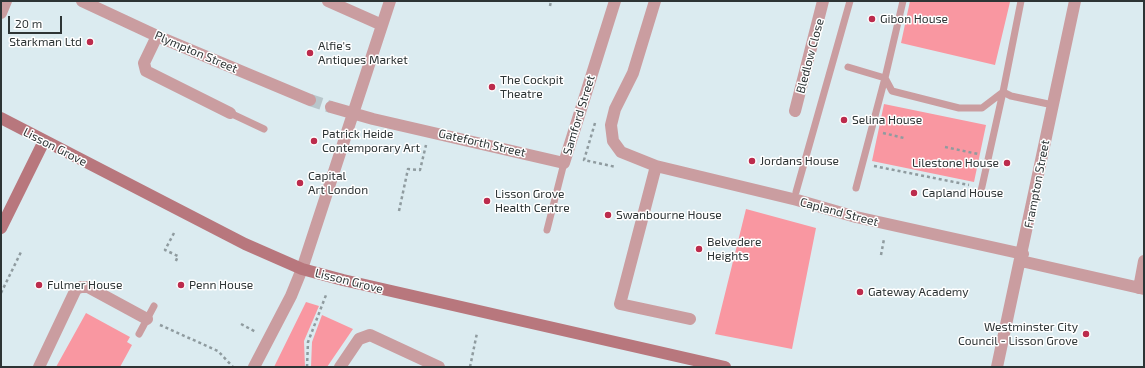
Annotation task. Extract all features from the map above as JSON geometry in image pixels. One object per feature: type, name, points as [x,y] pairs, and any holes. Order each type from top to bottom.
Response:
[{"type":"main road","name":"Lisson Grove","points":[[1,118],[263,253],[302,269],[343,280],[725,367]]},
{"type":"main road","points":[[1,228],[44,141]]},
{"type":"street","points":[[1,13],[6,1]]},
{"type":"street","name":"Plympton Street","points":[[82,1],[157,36],[310,100]]},
{"type":"street","points":[[328,1],[382,25]]},
{"type":"street","points":[[254,367],[291,296],[302,269],[390,1]]},
{"type":"street","name":"Samford Street","points":[[564,163],[615,1]]},
{"type":"street","name":"Capland Street","points":[[655,1],[633,73],[618,100],[612,121],[613,141],[621,152],[656,166],[797,200],[856,217],[1022,257],[1141,288]]},
{"type":"street","name":"Bledlow Close","points":[[795,111],[823,1]]},
{"type":"street","name":"Frampton Street","points":[[997,367],[1022,257],[1075,1]]},
{"type":"street","points":[[157,36],[144,63],[146,71],[230,113]]},
{"type":"street","points":[[331,107],[353,113]]},
{"type":"street","name":"Gateforth Street","points":[[353,113],[373,119],[564,163]]},
{"type":"street","points":[[656,166],[620,304],[690,319]]},
{"type":"street","points":[[1141,288],[1144,261]]},
{"type":"street","points":[[39,367],[76,289],[88,287],[147,319]]},
{"type":"street","points":[[340,367],[359,339],[370,335],[439,367]]},
{"type":"lane","points":[[796,192],[850,1]]},
{"type":"lane","points":[[856,188],[885,78],[903,1]]},
{"type":"lane","points":[[981,189],[1003,92],[1021,1]]},
{"type":"lane","points":[[848,67],[885,78],[892,90],[960,108],[982,108],[1003,92]]},
{"type":"lane","points":[[1003,92],[1011,96],[1053,105]]},
{"type":"lane","points":[[230,113],[264,129]]},
{"type":"lane","name":"Samford Street","points":[[547,230],[564,163]]},
{"type":"lane","points":[[139,334],[154,306]]},
{"type":"path","points":[[550,6],[551,1]]},
{"type":"path","points":[[596,120],[584,160],[621,168],[627,155]]},
{"type":"path","points":[[871,130],[904,138]]},
{"type":"path","points":[[399,211],[408,169],[420,170],[430,131]]},
{"type":"path","points":[[945,147],[988,156]]},
{"type":"path","points":[[862,164],[981,189]]},
{"type":"path","points":[[174,233],[165,250],[178,256],[175,263]]},
{"type":"path","points":[[1,293],[21,252]]},
{"type":"path","points":[[307,367],[308,342],[326,295]]},
{"type":"path","points":[[147,319],[218,351],[233,367]]},
{"type":"path","points":[[470,367],[477,333]]},
{"type":"shaded area","points":[[910,1],[1010,2],[995,65],[901,43]]},
{"type":"shaded area","points":[[884,104],[986,125],[974,182],[872,161]]},
{"type":"shaded area","points":[[746,209],[816,228],[792,349],[715,334]]},
{"type":"shaded area","points":[[306,302],[319,306],[304,341],[305,367],[274,367]]},
{"type":"shaded area","points":[[86,313],[130,337],[127,342],[132,345],[120,367],[56,367]]},
{"type":"shaded area","points":[[322,315],[353,329],[327,367],[311,367],[312,342]]},
{"type":"tunnel","points":[[310,100],[331,107]]},
{"type":"place","name":"Gibon House","points":[[872,19]]},
{"type":"place","name":"Starkman Ltd","points":[[90,42]]},
{"type":"place","name":"Alfie's Antiques Market","points":[[310,53]]},
{"type":"place","name":"The Cockpit Theatre","points":[[492,87]]},
{"type":"place","name":"Selina House","points":[[844,120]]},
{"type":"place","name":"Patrick Heide Contemporary Art","points":[[314,141]]},
{"type":"place","name":"Jordans House","points":[[752,161]]},
{"type":"place","name":"Lilestone House","points":[[1007,163]]},
{"type":"place","name":"Capital Art London","points":[[300,183]]},
{"type":"place","name":"Capland House","points":[[914,193]]},
{"type":"place","name":"Lisson Grove Health Centre","points":[[487,201]]},
{"type":"place","name":"Swanbourne House","points":[[608,215]]},
{"type":"place","name":"Belvedere Heights","points":[[699,249]]},
{"type":"place","name":"Fulmer House","points":[[39,285]]},
{"type":"place","name":"Penn House","points":[[181,285]]},
{"type":"place","name":"Gateway Academy","points":[[860,292]]},
{"type":"place","name":"Westminster City Council - Lisson Grove","points":[[1086,334]]}]
